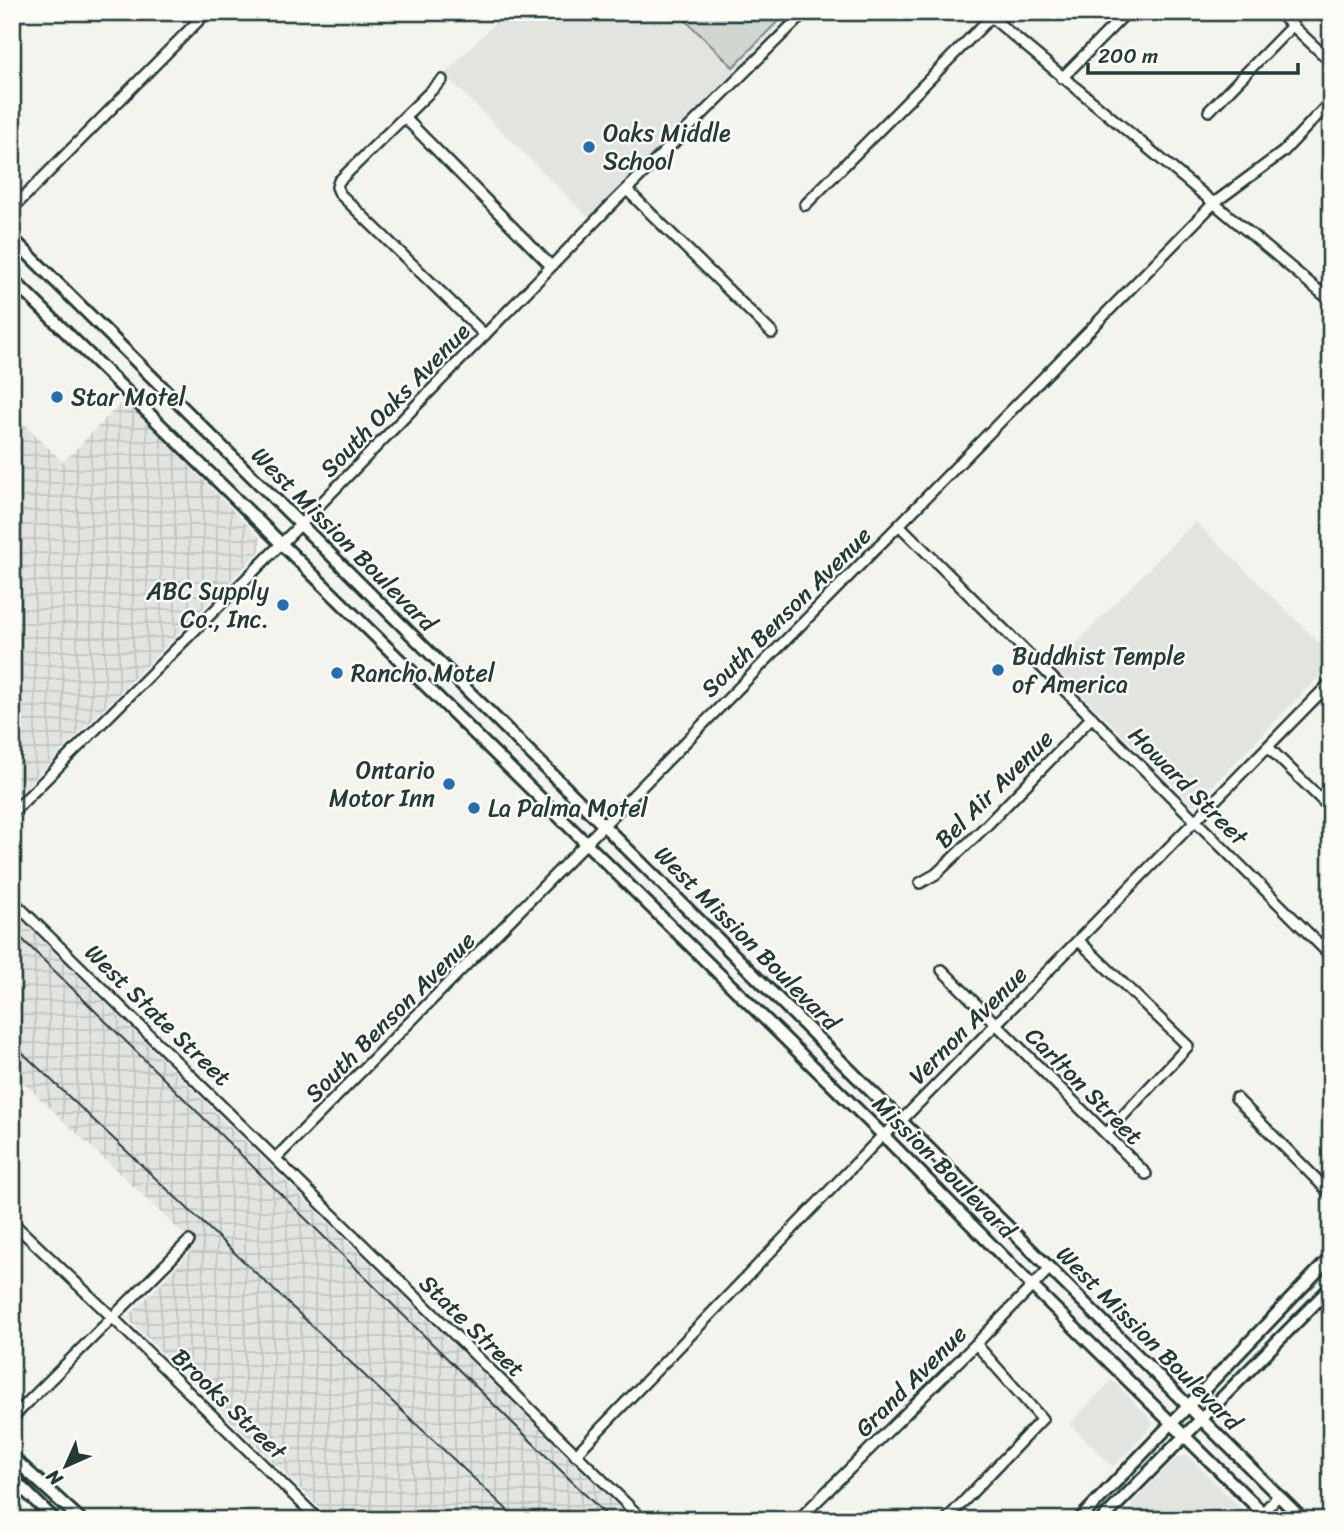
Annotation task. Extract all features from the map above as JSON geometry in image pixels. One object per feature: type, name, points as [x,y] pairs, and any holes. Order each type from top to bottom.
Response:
[{"type":"main road","name":"West Mission Boulevard","points":[[12,239],[1303,1520]]},
{"type":"main road","name":"West Mission Boulevard","points":[[12,279],[588,845]]},
{"type":"main road","name":"Mission Boulevard","points":[[588,845],[883,1135],[1263,1517]]},
{"type":"main road","points":[[1079,1520],[1331,1257]]},
{"type":"main road","points":[[1102,1520],[1331,1287]]},
{"type":"main road","points":[[12,1457],[80,1520]]},
{"type":"main road","points":[[12,1478],[55,1520]]},
{"type":"street","points":[[12,209],[207,12]]},
{"type":"street","name":"South Oaks Avenue","points":[[12,813],[805,12]]},
{"type":"street","points":[[1062,78],[1127,12]]},
{"type":"street","points":[[1278,12],[1331,62]]},
{"type":"street","points":[[805,205],[988,15],[1331,301]]},
{"type":"street","points":[[1209,111],[1292,26]]},
{"type":"street","points":[[442,80],[361,157],[339,181],[337,187],[340,194],[485,335]]},
{"type":"street","name":"South Benson Avenue","points":[[276,1158],[588,845],[694,733],[1214,203],[1283,152],[1331,101]]},
{"type":"street","points":[[404,117],[551,266]]},
{"type":"street","points":[[628,190],[772,334]]},
{"type":"street","name":"Howard Street","points":[[899,525],[1331,956]]},
{"type":"street","name":"Vernon Avenue","points":[[575,1455],[883,1135],[900,1122],[996,1025],[1331,682]]},
{"type":"street","name":"Bel Air Avenue","points":[[920,883],[936,874],[986,826],[1091,717]]},
{"type":"street","points":[[1268,747],[1331,809]]},
{"type":"street","name":"West State Street","points":[[12,900],[276,1158]]},
{"type":"street","points":[[1079,941],[1188,1046],[1106,1134]]},
{"type":"street","name":"Carlton Street","points":[[942,970],[1146,1174]]},
{"type":"street","points":[[1236,1098],[1331,1195]]},
{"type":"street","name":"State Street","points":[[276,1158],[356,1240],[643,1520]]},
{"type":"street","name":"Brooks Street","points":[[12,1222],[319,1520]]},
{"type":"street","points":[[12,1418],[189,1241]]},
{"type":"street","name":"Grand Avenue","points":[[798,1520],[1049,1269]]},
{"type":"street","points":[[946,1520],[1042,1419],[976,1344]]},
{"type":"street","points":[[1263,1517],[1278,1496]]},
{"type":"shaded area","name":"Oaks Middle School","points":[[506,12],[792,12],[590,219],[444,74]]},
{"type":"shaded area","points":[[677,12],[787,12],[733,67]]},
{"type":"shaded area","points":[[124,400],[260,538],[260,551],[12,801],[12,412],[63,462]]},
{"type":"shaded area","points":[[1195,521],[1331,654],[1331,664],[1194,805],[1053,667]]},
{"type":"shaded area","points":[[12,911],[632,1520],[332,1520],[127,1318],[196,1246],[12,1072]]},
{"type":"shaded area","points":[[1112,1380],[1150,1418],[1152,1424],[1113,1467],[1069,1424]]},
{"type":"shaded area","points":[[1187,1455],[1242,1509],[1242,1520],[1191,1520],[1189,1517],[1186,1520],[1145,1520],[1130,1505],[1176,1458]]},
{"type":"railway","points":[[12,929],[611,1520]]},
{"type":"railway","points":[[12,1043],[518,1520]]},
{"type":"place","name":"Oaks Middle School","points":[[589,147]]},
{"type":"place","name":"Star Motel","points":[[57,397]]},
{"type":"place","name":"ABC Supply Co., Inc.","points":[[283,605]]},
{"type":"place","name":"Buddhist Temple of America","points":[[998,670]]},
{"type":"place","name":"Rancho Motel","points":[[337,673]]},
{"type":"place","name":"Ontario Motor Inn","points":[[449,784]]},
{"type":"place","name":"La Palma Motel","points":[[474,808]]}]
